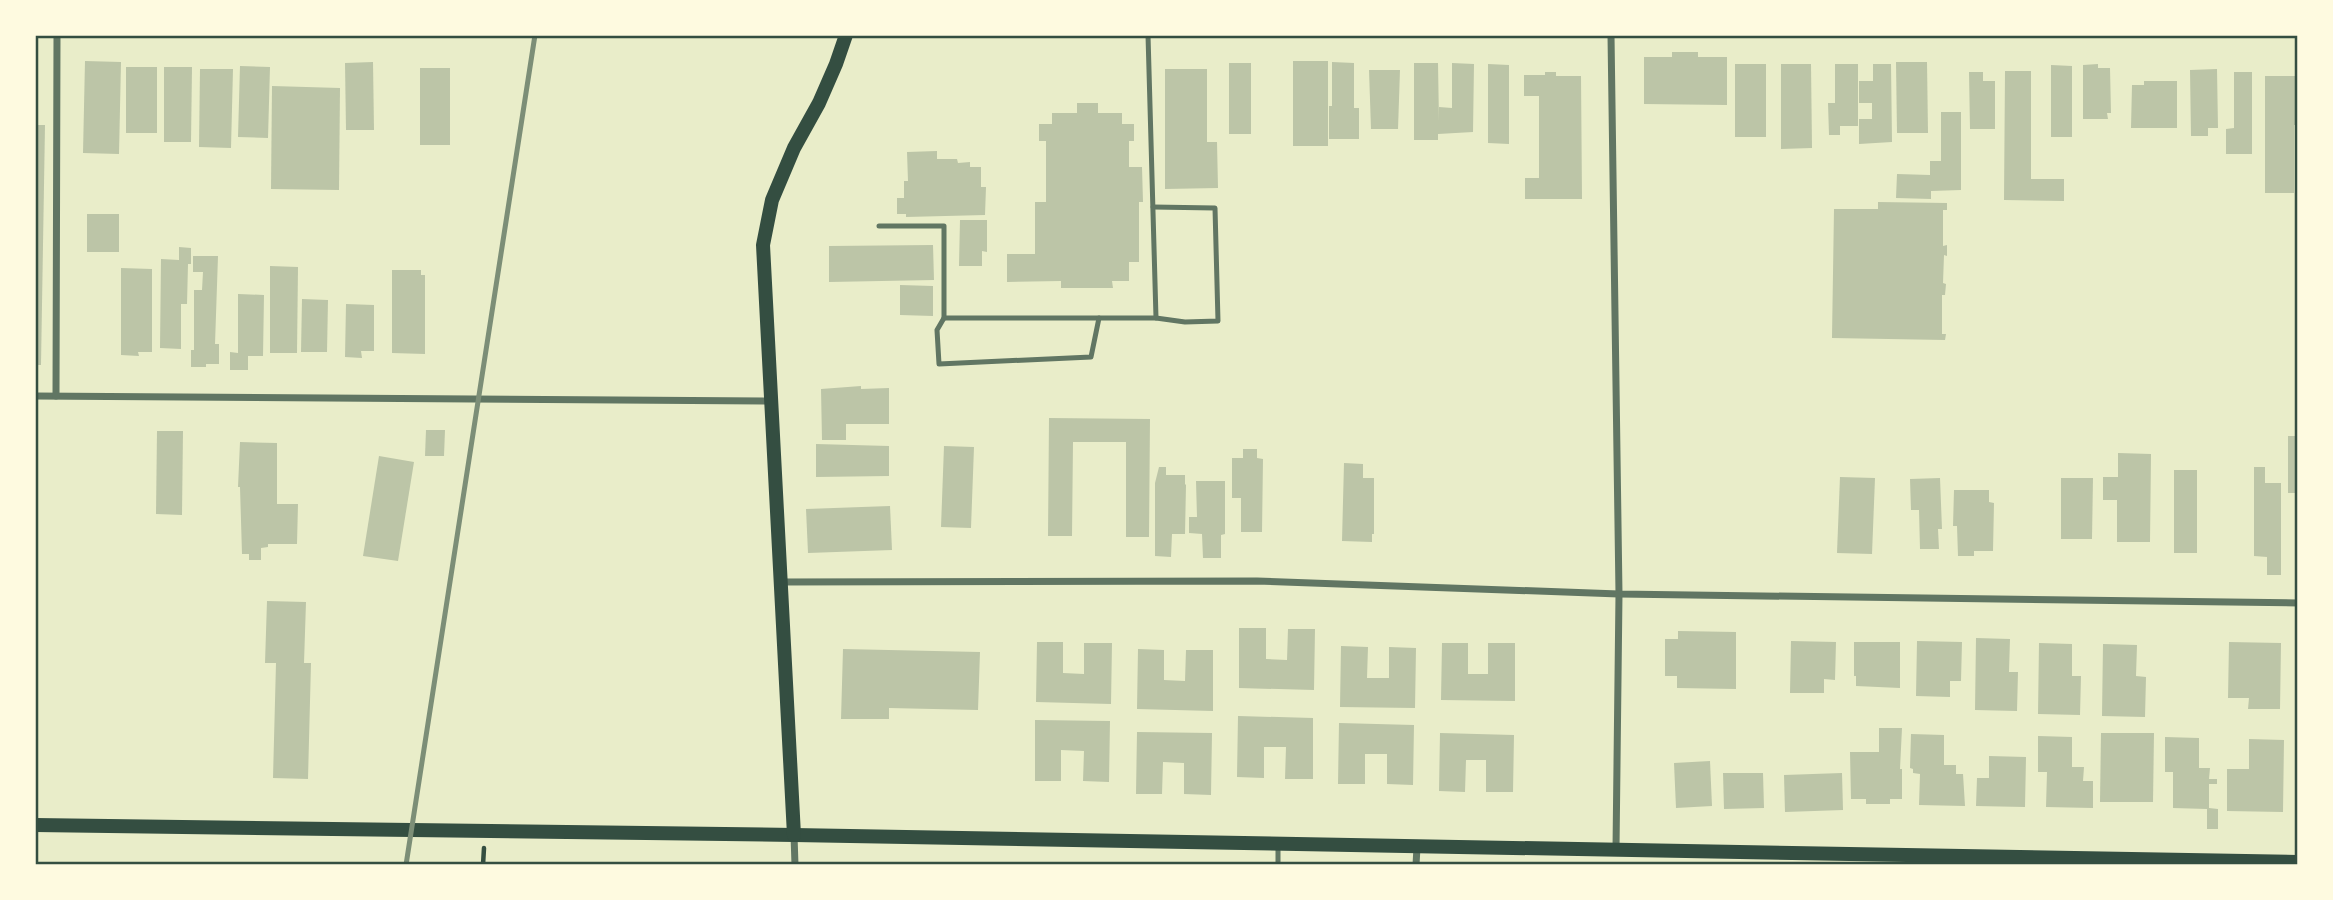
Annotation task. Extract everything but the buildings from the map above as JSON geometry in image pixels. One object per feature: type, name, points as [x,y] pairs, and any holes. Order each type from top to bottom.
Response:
[{"type":"main road","points":[[794,835],[763,245],[772,200],[794,148],[819,103],[846,35]]},
{"type":"main road","points":[[35,825],[794,835],[2298,862]]},
{"type":"street","points":[[56,396],[57,35]]},
{"type":"street","points":[[1612,35],[1619,594],[1616,850]]},
{"type":"street","points":[[35,396],[771,401]]},
{"type":"street","points":[[780,582],[1257,581],[1619,594],[2298,603]]},
{"type":"street","points":[[794,835],[795,865]]},
{"type":"street","points":[[1416,865],[1417,846]]},
{"type":"lane","points":[[1148,35],[1156,318]]},
{"type":"lane","points":[[944,318],[1156,318],[1185,322],[1218,321],[1215,208],[1153,206]]},
{"type":"lane","points":[[879,226],[944,226],[944,318],[937,330],[939,364],[1091,357],[1099,318]]},
{"type":"lane","points":[[1278,843],[1278,865]]},
{"type":"railway","points":[[406,865],[535,35]]}]
